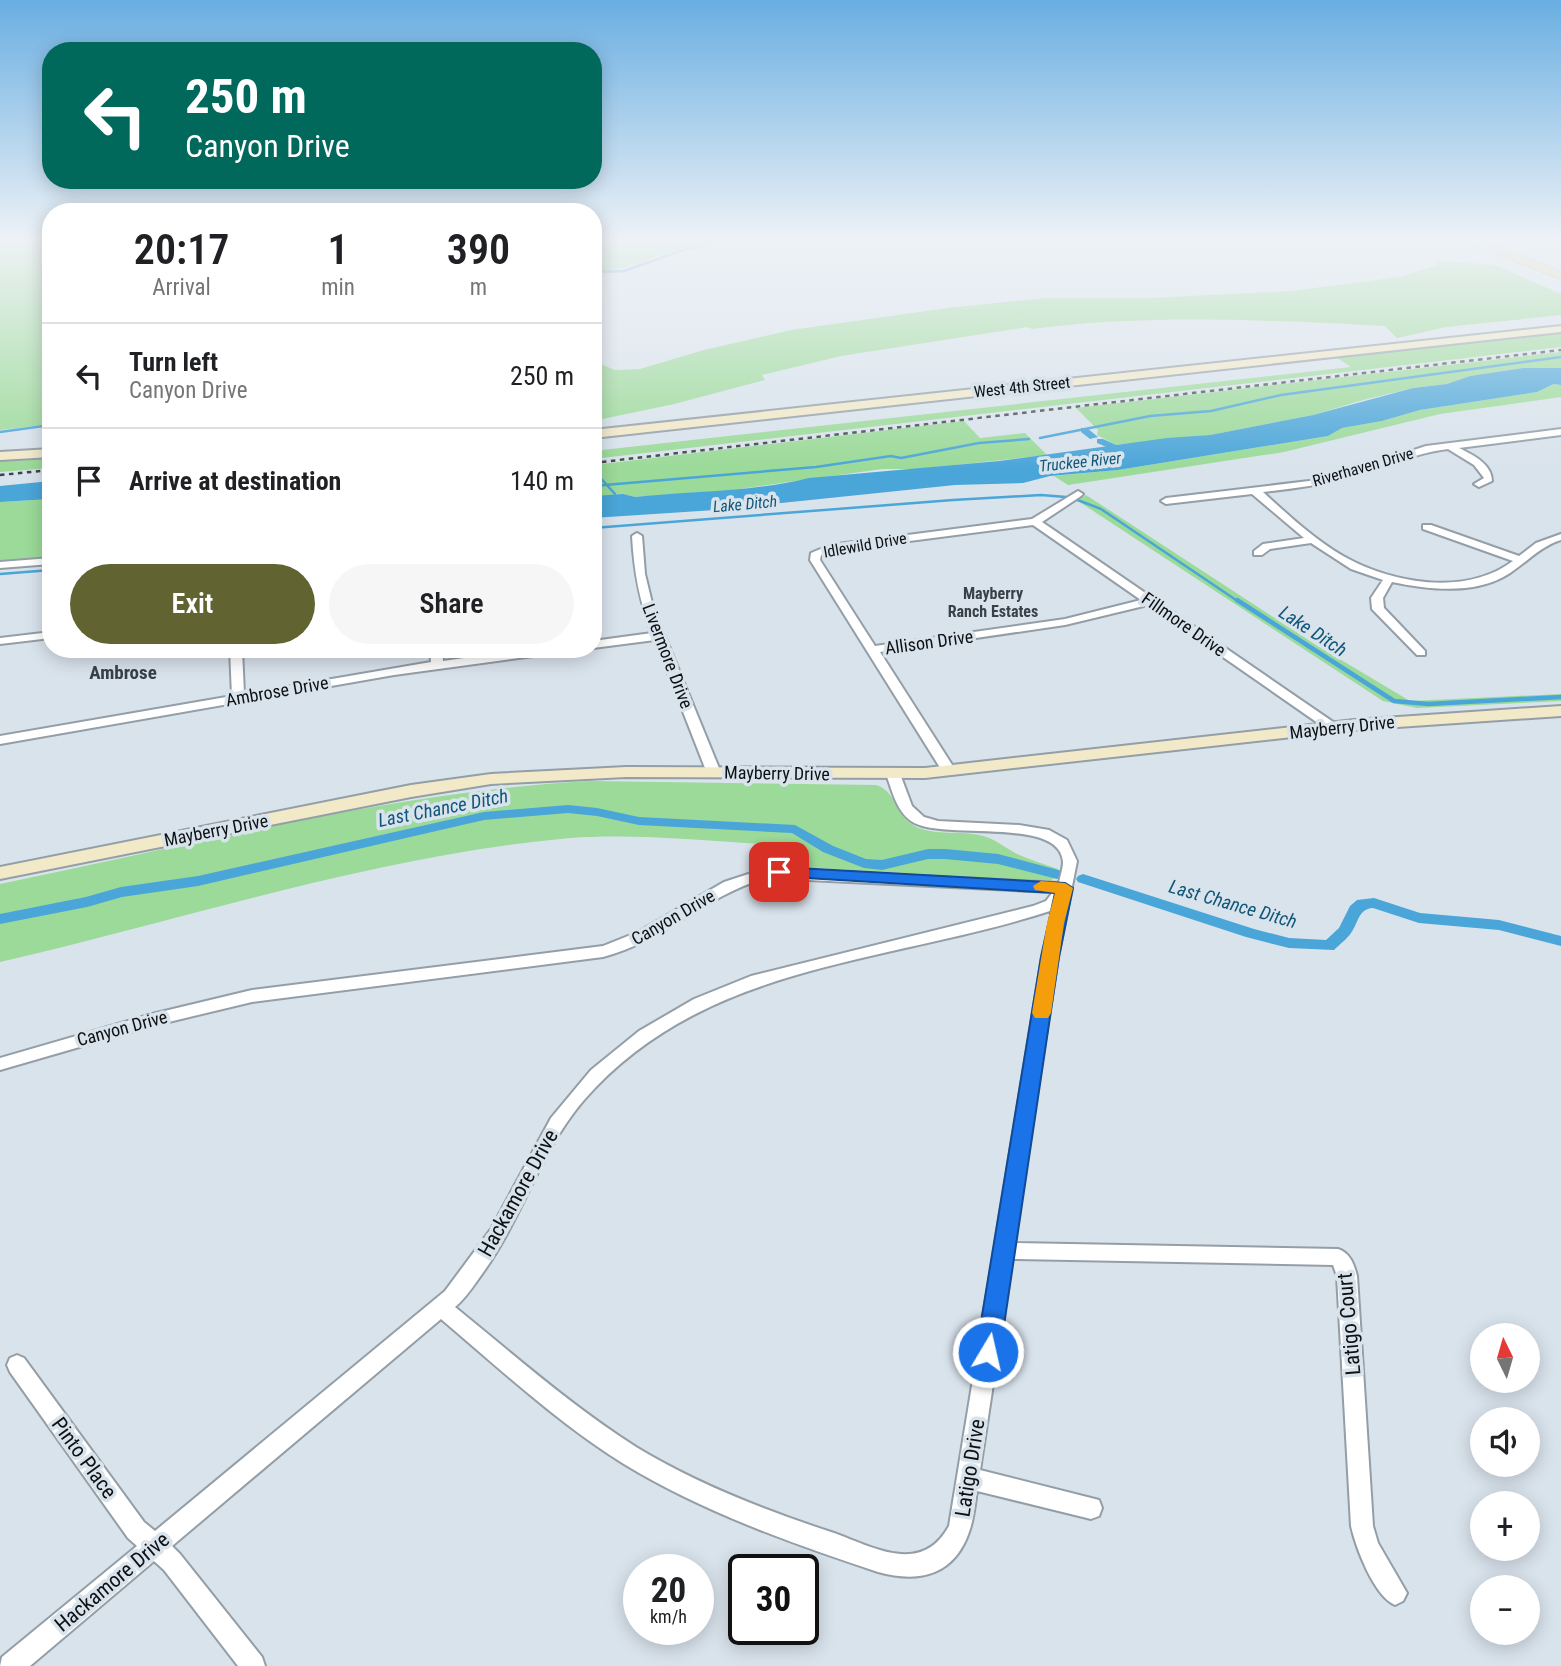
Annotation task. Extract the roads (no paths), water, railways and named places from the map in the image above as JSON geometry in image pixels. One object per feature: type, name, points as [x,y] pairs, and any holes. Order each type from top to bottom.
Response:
[{"type":"main road","name":"West 4th Street","points":[[602,433],[1561,328]]},
{"type":"main road","points":[[0,456],[42,454]]},
{"type":"main road","name":"Mayberry Drive","points":[[0,873],[451,784],[563,774],[893,774],[949,771],[1410,719],[1561,711]]},
{"type":"street","name":"Riverhaven Drive","points":[[1166,501],[1336,478],[1411,453],[1447,445],[1561,432]]},
{"type":"street","points":[[1447,445],[1479,464],[1488,473],[1489,479],[1479,484]]},
{"type":"street","points":[[1255,491],[1340,559],[1390,577],[1427,583],[1473,583],[1499,575],[1538,544],[1561,537]]},
{"type":"street","name":"Idlewild Drive","points":[[949,771],[815,560],[816,553],[830,548],[1035,522],[1078,494]]},
{"type":"street","name":"Fillmore Drive","points":[[1035,522],[1332,727]]},
{"type":"street","points":[[1427,527],[1520,560]]},
{"type":"street","name":"Livermore Drive","points":[[637,536],[643,593],[713,773]]},
{"type":"street","points":[[1258,553],[1267,546],[1313,540]]},
{"type":"street","points":[[0,565],[42,562]]},
{"type":"street","points":[[1390,577],[1377,598],[1378,609],[1421,653]]},
{"type":"street","name":"Allison Drive","points":[[872,650],[1065,622],[1151,601]]},
{"type":"street","points":[[0,641],[42,636]]},
{"type":"street","points":[[602,644],[658,636]]},
{"type":"street","points":[[236,658],[238,698]]},
{"type":"street","points":[[437,658],[437,664]]},
{"type":"street","name":"Ambrose Drive","points":[[0,740],[484,658]]},
{"type":"street","points":[[893,774],[910,813],[923,822],[943,827],[1016,828],[1050,837],[1067,852],[1070,860],[1070,876],[1065,888]]},
{"type":"street","name":"Canyon Drive","points":[[0,1064],[152,1020],[241,998],[613,950],[656,929],[734,883],[767,873],[1065,888]]},
{"type":"street","name":"Latigo Drive","points":[[441,1307],[568,1411],[647,1466],[743,1510],[879,1561],[915,1566],[944,1554],[955,1541],[960,1527],[1056,923],[1065,888]]},
{"type":"street","name":"Hackamore Drive","points":[[11,1666],[441,1307],[475,1269],[495,1240],[540,1152],[572,1104],[615,1060],[661,1024],[701,1001],[757,979],[1036,910],[1051,905],[1065,888]]},
{"type":"street","name":"Latigo Court","points":[[1004,1251],[1338,1257],[1345,1266],[1347,1276],[1363,1525],[1368,1548],[1395,1593]]},
{"type":"street","name":"Pinto Place","points":[[17,1365],[136,1530],[153,1548],[172,1562],[254,1666]]},
{"type":"street","points":[[968,1478],[1091,1508]]},
{"type":"water","name":"Truckee River","points":[[1523,368],[1561,368],[1561,385],[1554,384],[1537,392],[1420,410],[1382,421],[1342,428],[1328,436],[1118,470],[1050,476],[1023,483],[955,485],[715,510],[602,517],[602,495],[623,494],[635,497],[744,489],[809,478],[999,461],[1167,438],[1210,435],[1313,415],[1413,388],[1447,384],[1470,376]]},
{"type":"water","points":[[42,482],[42,500],[0,502],[0,486]]},
{"type":"waterway","points":[[1040,438],[1150,416],[1211,411],[1281,395],[1561,357]]},
{"type":"waterway","points":[[0,432],[42,426]]},
{"type":"waterway","points":[[1084,430],[1093,437]]},
{"type":"waterway","points":[[607,485],[816,467],[891,456],[901,458],[979,443],[1029,439]]},
{"type":"waterway","name":"Truckee River","points":[[1100,441],[1131,454]]},
{"type":"waterway","points":[[602,480],[607,485]]},
{"type":"waterway","points":[[602,485],[607,485]]},
{"type":"waterway","points":[[607,485],[615,494]]},
{"type":"waterway","name":"Lake Ditch","points":[[602,527],[953,500],[1041,495],[1066,497]]},
{"type":"waterway","name":"Lake Ditch","points":[[1075,499],[1101,509],[1239,602]]},
{"type":"waterway","name":"Lake Ditch","points":[[0,574],[42,571]]},
{"type":"waterway","name":"Lake Ditch","points":[[1237,600],[1394,701],[1428,704],[1561,697]]},
{"type":"waterway","name":"Last Chance Ditch","points":[[0,919],[87,902],[121,892],[198,881],[484,816],[568,809],[639,821],[795,829],[828,849],[864,863],[882,865],[928,854],[945,854],[998,859],[1057,874]]},
{"type":"waterway","name":"Last Chance Ditch","points":[[1083,879],[1289,943],[1329,946],[1345,931],[1355,910],[1362,904],[1374,903],[1419,918],[1499,925],[1561,941]]},
{"type":"railway","points":[[602,462],[1561,350]]},
{"type":"railway","points":[[0,475],[42,471]]},
{"type":"district","name":"Mayberry Ranch Estates","points":[[993,602]]},
{"type":"district","name":"Ambrose","points":[[123,672]]}]
